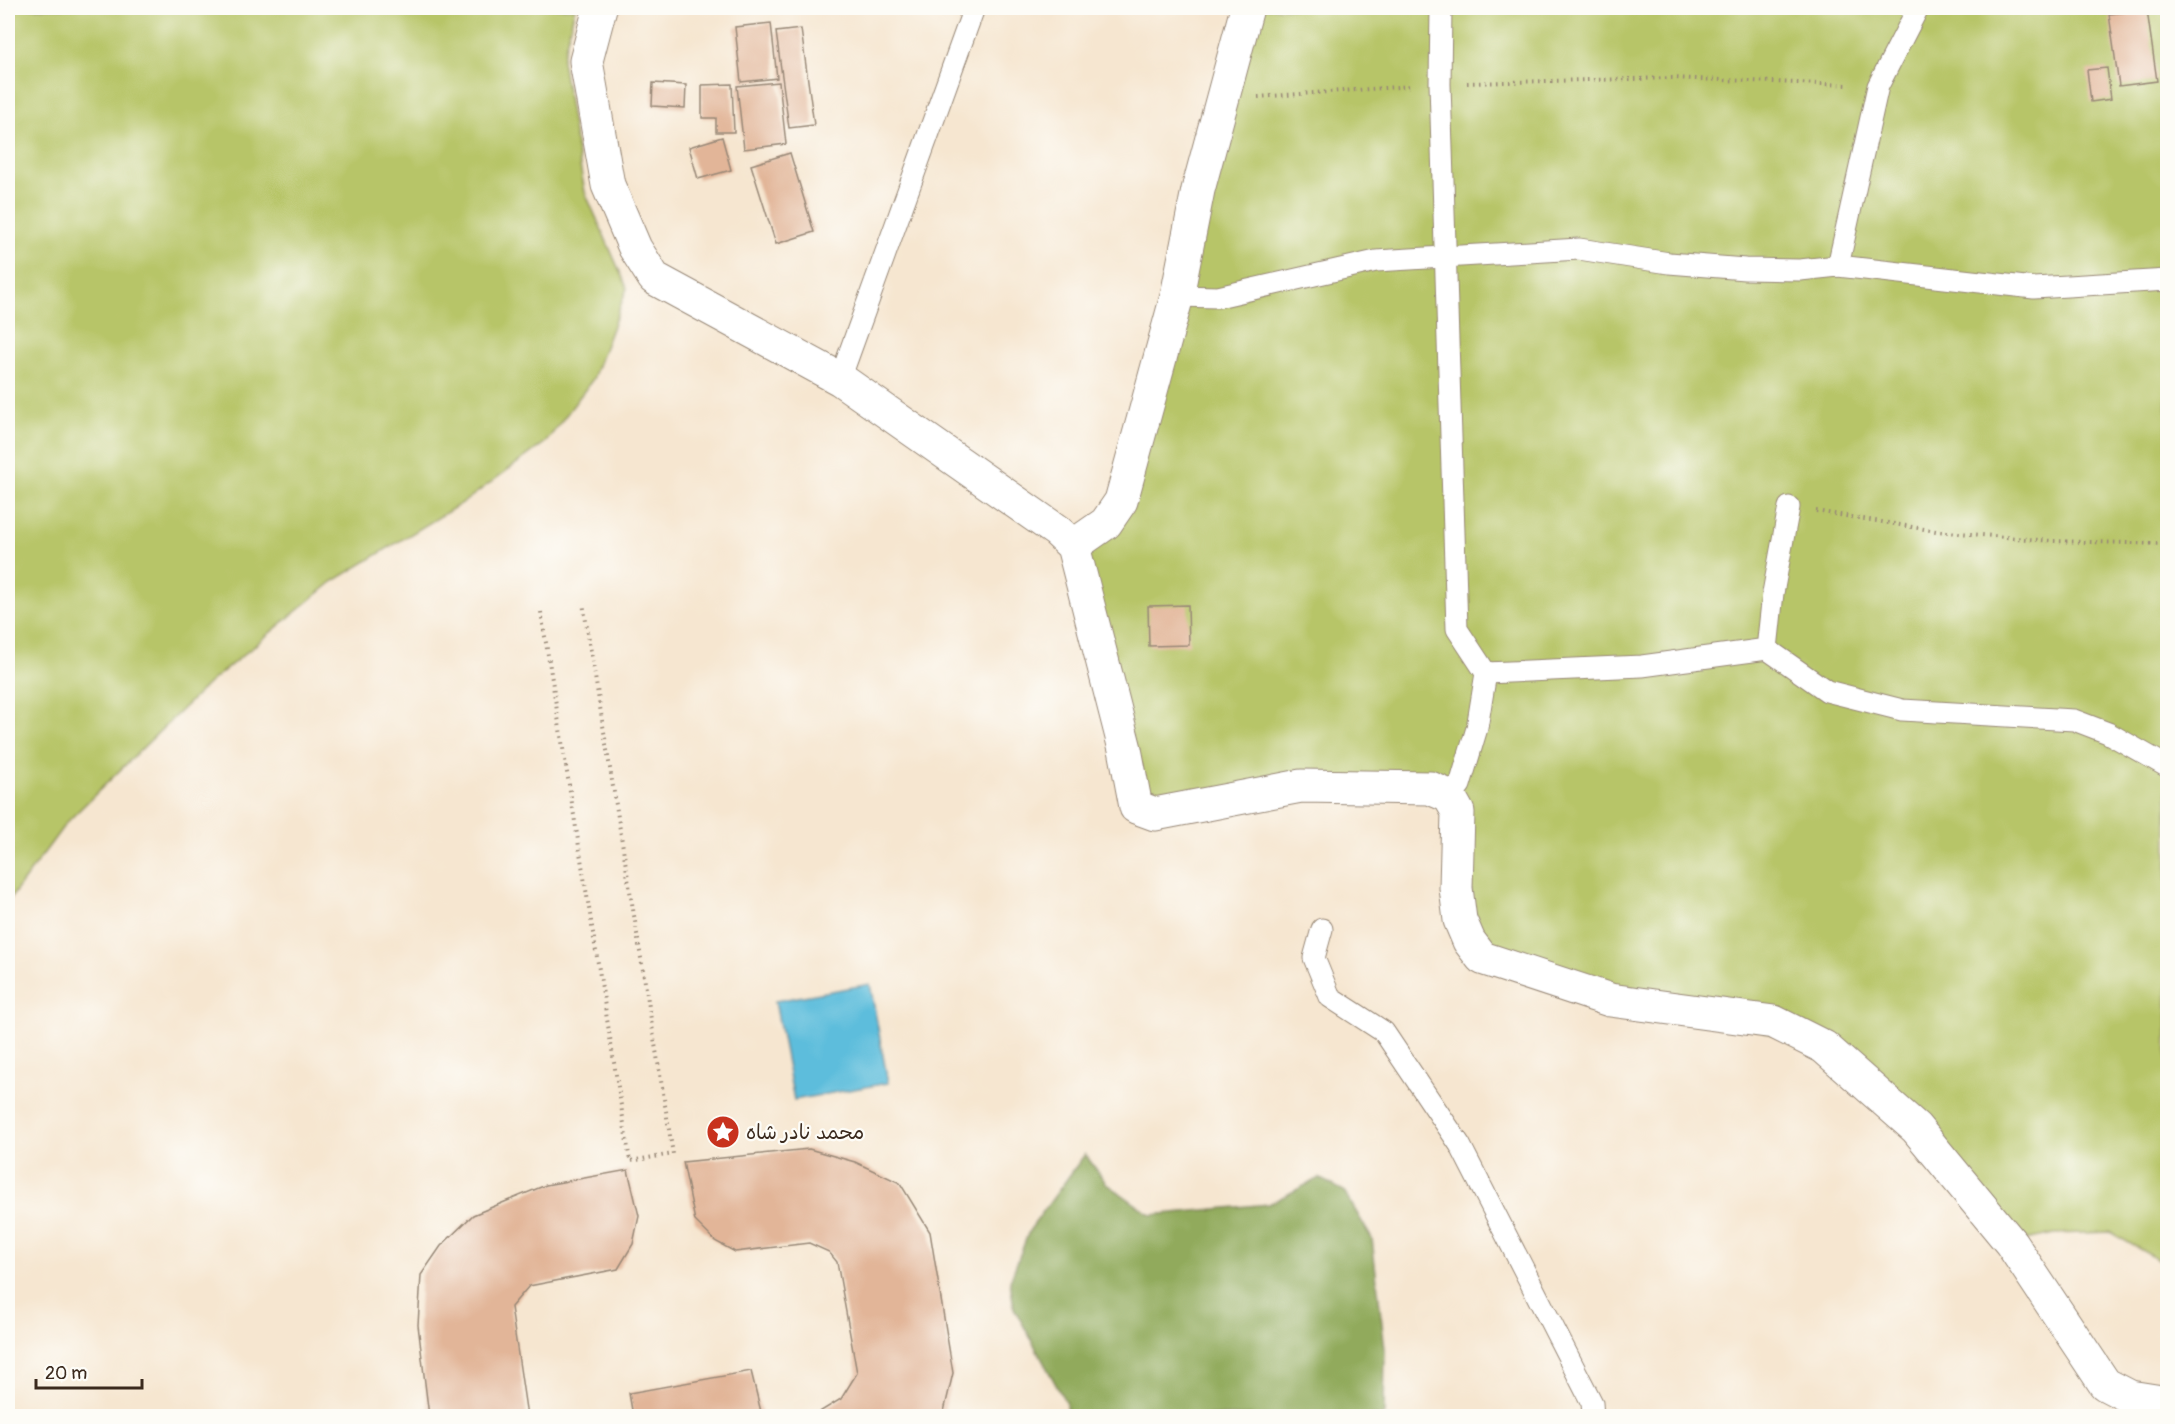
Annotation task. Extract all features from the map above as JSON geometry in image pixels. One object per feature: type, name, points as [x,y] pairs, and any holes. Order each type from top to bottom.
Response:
[{"type":"street","points":[[600,8],[586,61],[608,185],[635,248],[654,278],[840,378],[1057,531],[1073,546],[1125,749],[1136,807],[1155,814],[1301,786],[1430,788],[1449,796],[1458,812],[1456,888],[1460,920],[1468,941],[1482,958],[1610,1000],[1774,1022],[1824,1047],[1916,1128],[2011,1243],[2105,1384],[2125,1407],[2168,1403]]},
{"type":"street","points":[[1073,546],[1106,523],[1121,501],[1177,296],[1198,190],[1247,8]]},
{"type":"lane","points":[[840,378],[974,8]]},
{"type":"lane","points":[[1441,8],[1440,84],[1457,628],[1486,673],[1477,728],[1460,785],[1449,796]]},
{"type":"lane","points":[[1838,266],[1878,86],[1918,8]]},
{"type":"lane","points":[[1177,296],[1218,297],[1376,261],[1579,249],[1669,263],[1745,269],[1800,270],[1838,266],[2034,288],[2168,280]]},
{"type":"lane","points":[[1767,649],[1773,593],[1789,507]]},
{"type":"lane","points":[[1486,673],[1642,666],[1767,649],[1827,691],[1902,710],[2074,720],[2108,733],[2168,767]]},
{"type":"lane","points":[[1322,929],[1314,958],[1330,997],[1384,1032],[1460,1145],[1592,1403],[1593,1416]]},
{"type":"path","points":[[1224,96],[1258,97],[1440,84],[1559,79],[1672,78],[1878,86]]},
{"type":"path","points":[[1789,507],[1936,531],[2051,541],[2168,544]]},
{"type":"path","points":[[541,612],[630,1161],[673,1154],[583,603]]},
{"type":"green space","points":[[8,8],[575,8],[562,60],[576,145],[585,192],[627,288],[593,379],[546,442],[464,502],[332,582],[209,683],[66,823],[8,902]]},
{"type":"green space","points":[[1247,8],[2167,8],[2167,1265],[2110,1232],[2054,1234],[2011,1243],[1824,1047],[1482,958],[1458,812],[1430,788],[1155,814],[1073,546],[1106,523]]},
{"type":"green space","points":[[1085,1154],[1106,1183],[1151,1215],[1269,1204],[1319,1178],[1344,1191],[1372,1239],[1385,1349],[1384,1416],[1067,1416],[1066,1403],[1014,1308],[1010,1281],[1029,1231]]},
{"type":"water","points":[[870,984],[888,1083],[794,1100],[775,1001]]},
{"type":"building","points":[[2147,10],[2157,81],[2119,86],[2109,14]]},
{"type":"building","points":[[771,23],[777,78],[741,82],[735,27]]},
{"type":"building","points":[[801,29],[814,125],[789,128],[776,32]]},
{"type":"building","points":[[2107,68],[2111,99],[2091,102],[2087,70]]},
{"type":"building","points":[[779,82],[786,144],[744,149],[737,86]]},
{"type":"building","points":[[653,83],[686,85],[685,108],[652,106]]},
{"type":"building","points":[[732,84],[734,132],[716,132],[716,118],[702,118],[702,85]]},
{"type":"building","points":[[722,137],[731,170],[698,179],[689,147]]},
{"type":"building","points":[[790,153],[814,232],[776,244],[751,165]]},
{"type":"building","points":[[1188,605],[1189,645],[1149,646],[1148,606]]},
{"type":"building","points":[[809,1149],[855,1162],[900,1183],[930,1232],[953,1373],[943,1416],[813,1416],[841,1399],[857,1373],[837,1262],[829,1252],[809,1243],[735,1252],[715,1241],[695,1221],[683,1162]]},
{"type":"building","points":[[628,1170],[639,1216],[633,1244],[618,1269],[529,1286],[511,1307],[527,1416],[429,1416],[418,1325],[421,1275],[441,1246],[473,1215],[546,1185]]},
{"type":"building","points":[[751,1371],[762,1416],[633,1416],[629,1393]]},
{"type":"place","name":"محمد نادر شاه","points":[[723,1132]]}]
